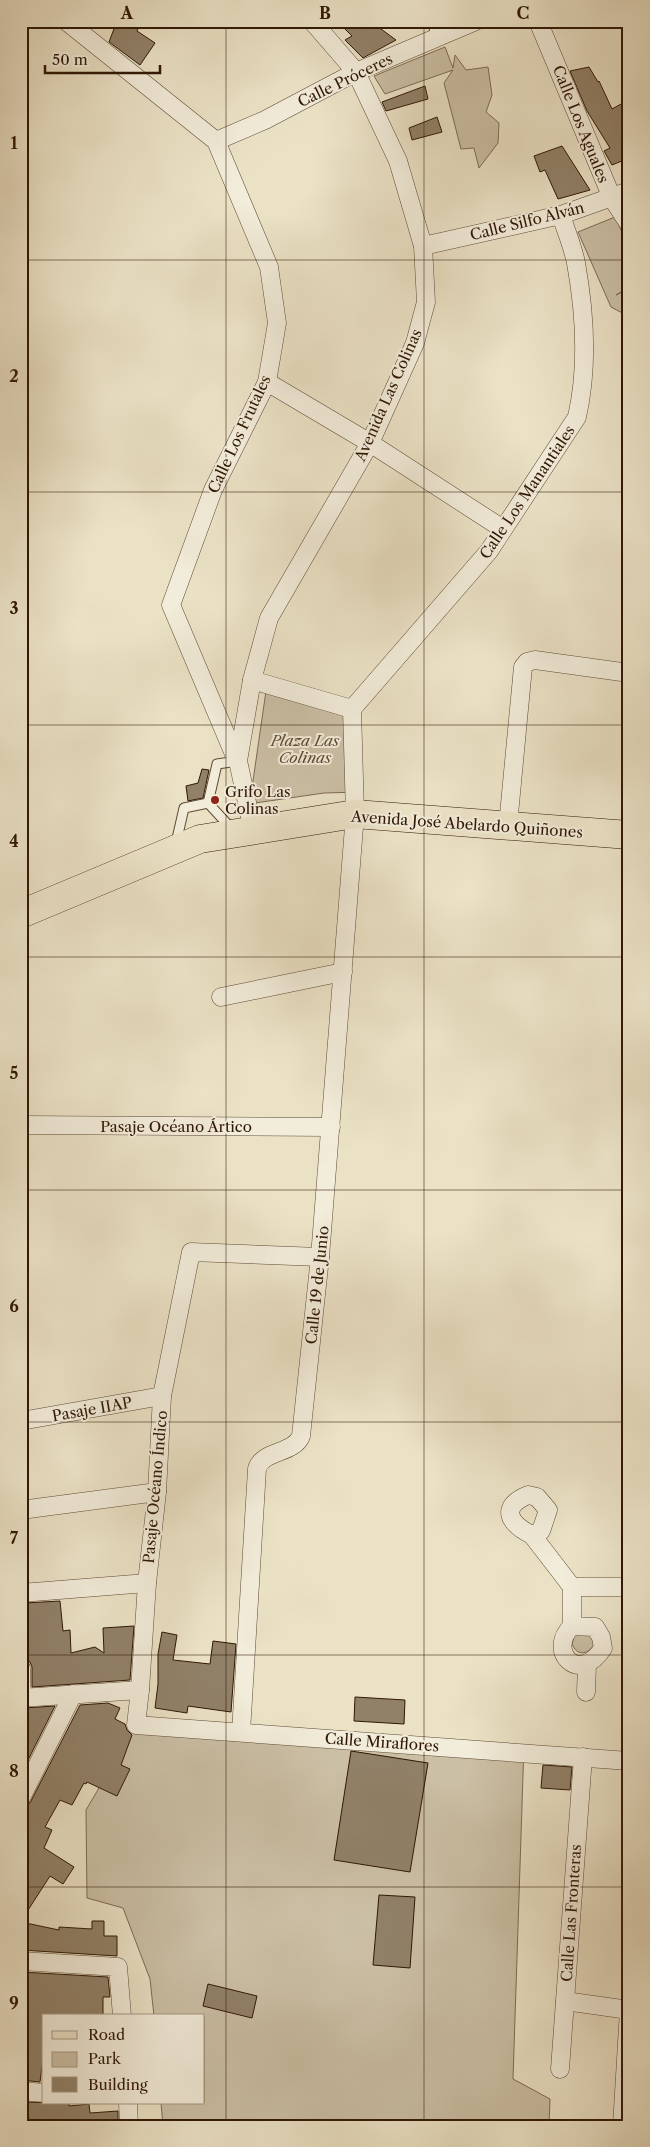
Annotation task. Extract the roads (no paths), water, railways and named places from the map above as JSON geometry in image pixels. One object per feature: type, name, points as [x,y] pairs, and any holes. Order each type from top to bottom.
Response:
[{"type":"main road","name":"Avenida José Abelardo Quiñones","points":[[21,914],[200,839],[355,814],[629,835]]},
{"type":"street","name":"Calle Los Frutales","points":[[66,21],[216,141],[269,267],[277,324],[267,382],[212,490],[172,605],[238,761]]},
{"type":"street","name":"Avenida Las Colinas","points":[[244,832],[238,761],[252,680],[269,618],[370,443],[414,343],[426,302],[423,246],[398,161],[356,72],[312,21]]},
{"type":"street","name":"Calle Próceres","points":[[216,141],[264,120],[435,30],[476,21]]},
{"type":"street","name":"Calle Los Aguales","points":[[538,21],[612,198],[629,224]]},
{"type":"street","name":"Calle Silfo Alván","points":[[423,246],[561,215],[629,191]]},
{"type":"street","name":"Calle Los Manantiales","points":[[352,709],[490,551],[577,417],[581,397],[583,329],[576,262],[561,215]]},
{"type":"street","points":[[267,382],[370,443],[503,529]]},
{"type":"street","points":[[508,825],[523,667],[527,662],[535,660],[629,673]]},
{"type":"street","points":[[252,680],[352,709],[355,814]]},
{"type":"street","name":"Calle 19 de Junio","points":[[241,1732],[257,1469],[262,1460],[297,1444],[302,1436],[331,1127],[355,814]]},
{"type":"street","points":[[221,997],[343,972]]},
{"type":"street","name":"Pasaje Océano Ártico","points":[[21,1125],[331,1127]]},
{"type":"street","name":"Pasaje Océano Índico","points":[[136,1725],[147,1583],[157,1492],[162,1396],[191,1252],[320,1256]]},
{"type":"street","name":"Pasaje IIAP","points":[[21,1421],[162,1396]]},
{"type":"street","points":[[21,1510],[157,1492]]},
{"type":"street","points":[[532,1535],[572,1587],[572,1626]]},
{"type":"street","points":[[21,1593],[147,1583]]},
{"type":"street","points":[[572,1587],[629,1587]]},
{"type":"street","points":[[572,1626],[595,1627],[601,1637],[603,1648],[596,1659],[587,1665],[576,1665],[568,1660],[563,1652],[561,1642],[564,1633],[572,1626]]},
{"type":"street","points":[[586,1692],[587,1665]]},
{"type":"street","points":[[21,1668],[22,1698],[140,1690]]},
{"type":"street","points":[[21,1798],[73,1694]]},
{"type":"street","name":"Calle Miraflores","points":[[136,1725],[629,1761]]},
{"type":"street","name":"Calle Las Fronteras","points":[[560,2069],[583,1757]]},
{"type":"street","points":[[21,1961],[118,1967],[122,2014]]},
{"type":"street","points":[[565,2001],[629,2010],[622,2126]]},
{"type":"street","points":[[21,2091],[42,2093]]},
{"type":"street","points":[[128,2104],[129,2126]]},
{"type":"lane","points":[[208,802],[217,764],[238,761]]},
{"type":"lane","points":[[208,802],[244,832]]},
{"type":"lane","points":[[175,850],[184,808],[208,802]]},
{"type":"place","name":"Grifo Las Colinas","points":[[215,800]]},
{"type":"park label","name":"Plaza Las Colinas","points":[[305,748]]}]
